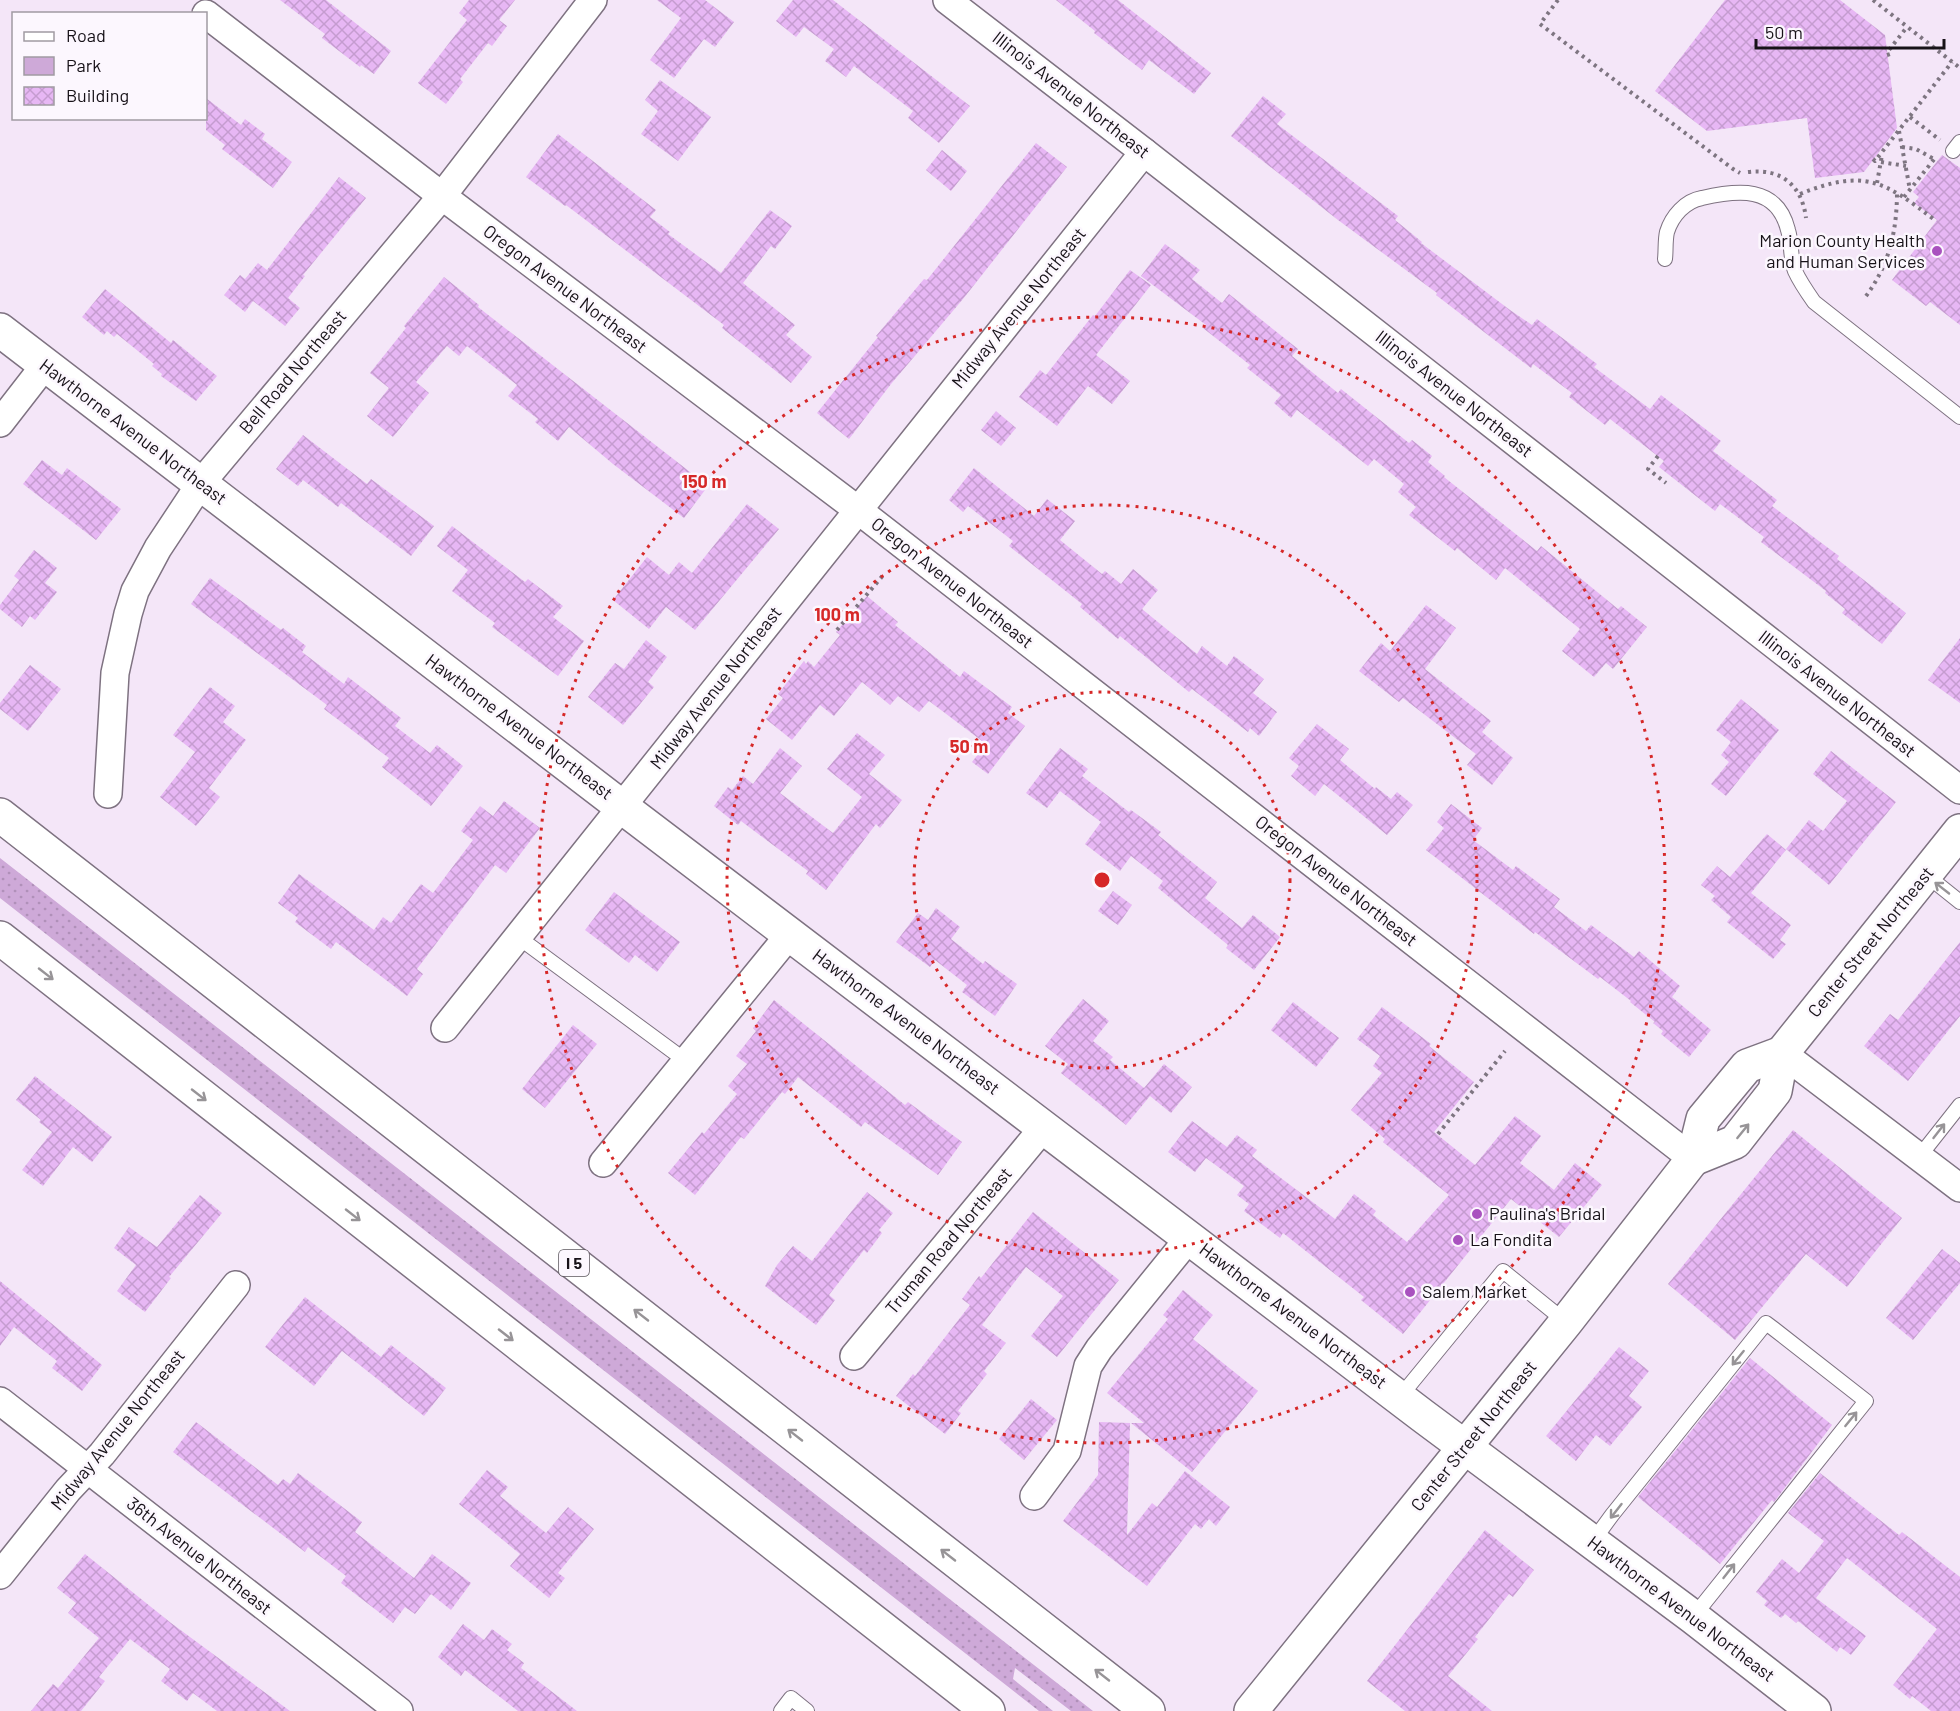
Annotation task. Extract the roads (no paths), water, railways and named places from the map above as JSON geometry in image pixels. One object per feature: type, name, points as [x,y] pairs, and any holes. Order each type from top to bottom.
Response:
[{"type":"main road","name":"Hawthorne Avenue Northeast","points":[[0,330],[622,807],[1399,1398],[1593,1541],[1814,1711]]},
{"type":"main road","name":"I 5","points":[[0,815],[1148,1711]]},
{"type":"main road","name":"Center Street Northeast","points":[[1251,1711],[1566,1322],[1693,1159],[1703,1119],[1747,1066],[1782,1053],[1960,831]]},
{"type":"main road","points":[[0,938],[988,1711]]},
{"type":"street","name":"Oregon Avenue Northeast","points":[[187,0],[202,12]]},
{"type":"street","name":"Bell Road Northeast","points":[[108,794],[115,673],[128,614],[135,591],[147,566],[179,513],[201,483],[442,196],[593,0]]},
{"type":"street","name":"Illinois Avenue Northeast","points":[[947,0],[1960,790]]},
{"type":"street","name":"Oregon Avenue Northeast","points":[[207,16],[858,510],[1693,1159]]},
{"type":"street","name":"Midway Avenue Northeast","points":[[446,1028],[1144,152]]},
{"type":"street","points":[[0,423],[45,365]]},
{"type":"street","points":[[603,1163],[790,934]]},
{"type":"street","points":[[1782,1053],[1960,1188]]},
{"type":"street","name":"Truman Road Northeast","points":[[854,1356],[1044,1127]]},
{"type":"street","points":[[1034,1496],[1067,1451],[1088,1366],[1099,1349],[1190,1237]]},
{"type":"street","name":"Midway Avenue Northeast","points":[[0,1575],[68,1490],[102,1454],[236,1285]]},
{"type":"street","name":"36th Avenue Northeast","points":[[0,1401],[399,1711]]},
{"type":"lane","points":[[1665,259],[1667,232],[1677,212],[1695,199],[1726,193],[1749,192],[1769,199],[1779,209],[1788,228],[1795,270],[1814,302],[1960,417]]},
{"type":"lane","points":[[1925,874],[1960,902]]},
{"type":"lane","points":[[518,937],[686,1061]]},
{"type":"lane","points":[[1919,1157],[1960,1105]]},
{"type":"lane","points":[[1399,1398],[1503,1271],[1566,1322]]},
{"type":"lane","points":[[1593,1541],[1766,1323],[1774,1329],[1866,1401],[1693,1617]]},
{"type":"lane","points":[[781,1711],[791,1698],[807,1711]]},
{"type":"place","name":"Marion County Health and Human Services","points":[[1937,251]]},
{"type":"place","name":"Paulina's Bridal","points":[[1477,1214]]},
{"type":"place","name":"La Fondita","points":[[1458,1240]]},
{"type":"place","name":"Salem Market","points":[[1410,1292]]}]
